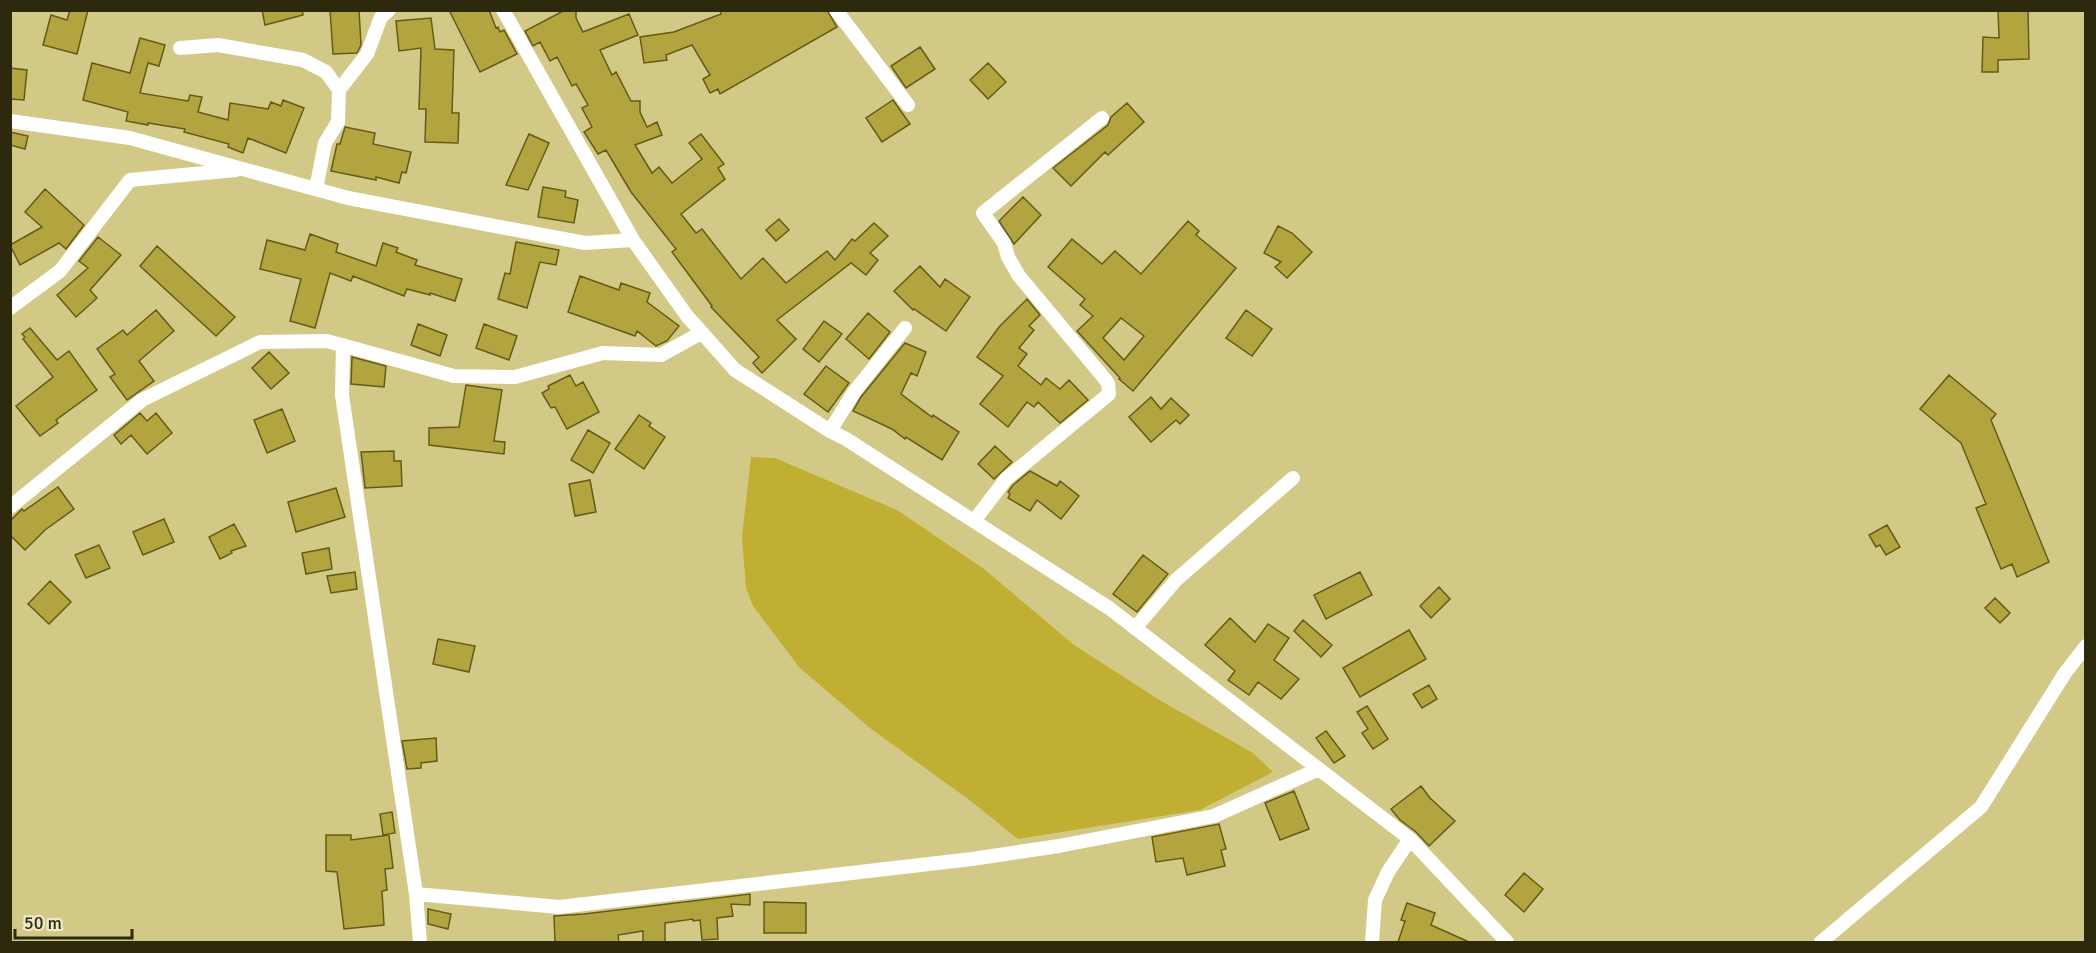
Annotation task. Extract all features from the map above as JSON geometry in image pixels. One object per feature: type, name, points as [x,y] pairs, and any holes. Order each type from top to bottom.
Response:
[{"type":"street","points":[[316,189],[325,143],[338,122],[339,90],[367,54],[381,17],[389,10]]},
{"type":"street","points":[[503,10],[633,240],[687,316],[735,370],[1109,608],[1410,839],[1507,942]]},
{"type":"street","points":[[836,10],[908,105]]},
{"type":"street","points":[[180,48],[218,45],[303,60],[326,72],[339,90]]},
{"type":"street","points":[[974,521],[1006,479],[1109,394],[1108,383],[1019,276],[1008,257],[1004,243],[983,213],[1102,118]]},
{"type":"street","points":[[10,122],[130,138],[348,198],[585,243],[633,240]]},
{"type":"street","points":[[10,308],[60,271],[130,180],[244,169]]},
{"type":"street","points":[[830,430],[854,392],[905,328]]},
{"type":"street","points":[[10,507],[142,399],[260,342],[327,340],[454,376],[515,378],[603,353],[661,355],[701,333]]},
{"type":"street","points":[[343,345],[342,395],[416,894],[420,942]]},
{"type":"street","points":[[1135,628],[1176,580],[1293,478]]},
{"type":"street","points":[[1821,942],[1981,807],[2065,673],[2085,646]]},
{"type":"street","points":[[416,894],[559,907],[972,859],[1059,846],[1214,816],[1319,769]]},
{"type":"street","points":[[1372,942],[1375,900],[1388,872],[1410,839]]},
{"type":"shaded area","points":[[751,457],[775,458],[897,510],[984,569],[1074,645],[1161,701],[1253,753],[1273,772],[1200,810],[1018,839],[972,802],[870,728],[799,667],[753,606],[746,588],[742,537]]},
{"type":"building","points":[[70,10],[88,10],[77,54],[43,45],[51,15],[67,20]]},
{"type":"building","points":[[262,10],[302,10],[303,15],[265,25]]},
{"type":"building","points":[[330,10],[359,10],[361,45],[357,53],[333,54]]},
{"type":"building","points":[[449,10],[489,10],[496,28],[498,27],[500,32],[504,30],[517,54],[480,72]]},
{"type":"building","points":[[565,10],[576,10],[576,18],[583,32],[629,14],[638,35],[600,50],[612,75],[616,72],[631,101],[640,101],[640,112],[647,127],[657,122],[662,135],[635,145],[652,173],[659,167],[672,183],[702,159],[689,143],[701,134],[724,164],[718,168],[725,179],[681,214],[696,233],[702,229],[741,279],[763,258],[786,283],[827,251],[835,260],[852,239],[855,241],[874,223],[888,236],[870,253],[878,260],[866,275],[851,263],[777,320],[796,339],[762,373],[753,363],[759,357],[711,307],[672,252],[676,249],[631,192],[606,150],[598,154],[584,132],[592,127],[582,108],[588,105],[576,84],[572,86],[557,57],[550,61],[540,42],[533,46],[525,31]]},
{"type":"building","points":[[720,10],[827,10],[837,27],[720,94],[718,89],[710,93],[703,79],[710,75],[692,45],[666,55],[667,60],[644,63],[640,37],[674,32],[721,14]]},
{"type":"building","points":[[1998,10],[2028,10],[2029,59],[1998,60],[1998,72],[1982,72],[1983,37],[1999,38]]},
{"type":"building","points":[[431,18],[435,49],[454,50],[452,113],[459,113],[458,143],[425,142],[426,109],[419,109],[421,48],[399,51],[396,21]]},
{"type":"building","points":[[140,38],[165,45],[159,66],[148,63],[140,93],[188,101],[190,95],[202,97],[198,112],[228,120],[230,103],[268,109],[271,102],[281,106],[283,100],[304,108],[286,153],[248,138],[243,153],[228,147],[229,144],[184,132],[185,129],[126,121],[128,112],[83,100],[92,63],[130,73]]},
{"type":"building","points":[[920,47],[935,69],[906,88],[891,66]]},
{"type":"building","points":[[988,63],[1006,82],[988,99],[970,80]]},
{"type":"building","points":[[10,68],[27,70],[24,100],[10,99]]},
{"type":"building","points":[[893,100],[910,124],[882,142],[866,118]]},
{"type":"building","points":[[1127,103],[1144,122],[1108,155],[1105,152],[1071,186],[1053,168],[1108,125],[1111,117]]},
{"type":"building","points":[[345,127],[375,133],[373,144],[411,152],[406,173],[402,172],[399,183],[376,177],[376,180],[331,171],[337,144],[340,144]]},
{"type":"building","points":[[10,132],[28,136],[25,149],[10,145]]},
{"type":"building","points":[[529,134],[549,143],[528,190],[506,185]]},
{"type":"building","points":[[543,187],[566,191],[565,197],[578,200],[574,223],[538,217]]},
{"type":"building","points":[[45,189],[84,225],[66,249],[59,243],[20,265],[10,245],[42,227],[25,212]]},
{"type":"building","points":[[1023,197],[1041,215],[1014,244],[999,221]]},
{"type":"building","points":[[779,219],[789,230],[776,241],[766,230]]},
{"type":"building","points":[[1188,221],[1199,231],[1196,235],[1236,268],[1133,391],[1119,379],[1077,331],[1093,316],[1080,305],[1085,299],[1048,267],[1072,239],[1102,264],[1115,251],[1141,274]],"holes":[[[1121,318],[1144,336],[1124,360],[1103,338]]]},
{"type":"building","points":[[1278,226],[1292,233],[1312,252],[1287,278],[1275,267],[1281,262],[1264,253]]},
{"type":"building","points":[[310,234],[338,244],[336,252],[376,266],[383,243],[398,248],[396,252],[417,260],[415,265],[462,279],[455,301],[407,289],[404,296],[353,276],[351,281],[330,273],[315,328],[290,321],[301,279],[260,269],[267,240],[305,250]]},
{"type":"building","points":[[98,237],[121,255],[90,290],[97,298],[76,317],[57,295],[88,268],[79,261]]},
{"type":"building","points":[[516,242],[559,250],[556,265],[540,262],[527,308],[498,299],[505,273],[510,274]]},
{"type":"building","points":[[157,246],[235,317],[216,336],[140,266]]},
{"type":"building","points":[[920,266],[940,287],[945,279],[970,297],[946,331],[913,310],[894,291]]},
{"type":"building","points":[[580,276],[619,290],[621,283],[650,293],[647,302],[679,326],[667,341],[656,346],[637,331],[635,336],[568,312]]},
{"type":"building","points":[[1027,299],[1040,315],[1029,326],[1034,330],[1019,348],[1027,354],[1018,366],[1041,385],[1046,378],[1060,389],[1069,380],[1088,400],[1060,423],[1038,402],[1034,407],[1027,402],[1008,427],[980,404],[1003,376],[977,357],[999,327]]},
{"type":"building","points":[[156,310],[174,331],[139,361],[154,381],[127,400],[110,377],[115,374],[97,349],[123,330],[127,335]]},
{"type":"building","points":[[1246,310],[1272,329],[1252,356],[1226,338]]},
{"type":"building","points":[[868,313],[890,332],[869,359],[846,339]]},
{"type":"building","points":[[824,321],[842,334],[819,362],[803,349]]},
{"type":"building","points":[[418,324],[447,335],[440,356],[411,345]]},
{"type":"building","points":[[484,324],[517,336],[509,360],[476,348]]},
{"type":"building","points":[[30,328],[57,360],[69,351],[97,390],[56,420],[58,423],[40,436],[16,406],[53,377],[23,339],[25,337],[22,334]]},
{"type":"building","points":[[905,343],[926,352],[917,376],[911,373],[901,394],[932,417],[933,415],[959,432],[942,460],[892,429],[853,411],[861,397]]},
{"type":"building","points":[[269,352],[289,373],[271,389],[252,368]]},
{"type":"building","points":[[352,357],[386,366],[384,387],[351,384]]},
{"type":"building","points":[[826,366],[849,383],[828,412],[804,394]]},
{"type":"building","points":[[570,375],[576,386],[583,382],[599,412],[567,429],[555,407],[551,408],[542,393],[549,389],[548,386]]},
{"type":"building","points":[[1949,375],[1996,414],[1991,420],[2049,562],[2017,577],[2012,564],[2001,569],[1976,508],[1986,504],[1961,443],[1920,409]]},
{"type":"building","points":[[466,385],[502,390],[494,441],[505,442],[504,454],[429,445],[429,428],[459,427]]},
{"type":"building","points":[[1151,397],[1161,409],[1171,398],[1189,415],[1180,424],[1176,420],[1151,442],[1129,417]]},
{"type":"building","points":[[282,409],[295,441],[267,453],[254,420]]},
{"type":"building","points":[[140,413],[147,421],[156,413],[172,433],[147,454],[131,435],[121,444],[114,435]]},
{"type":"building","points":[[639,415],[651,423],[649,426],[665,437],[644,469],[615,449]]},
{"type":"building","points":[[588,430],[610,443],[593,473],[571,460]]},
{"type":"building","points":[[995,446],[1012,462],[994,479],[978,464]]},
{"type":"building","points":[[394,451],[394,461],[401,461],[402,486],[365,488],[361,452]]},
{"type":"building","points":[[1030,471],[1057,486],[1060,481],[1079,496],[1061,519],[1037,500],[1030,511],[1008,498],[1010,494],[1008,492],[1013,485]]},
{"type":"building","points":[[590,480],[596,512],[575,516],[569,484]]},
{"type":"building","points":[[58,487],[74,509],[45,530],[25,550],[10,535],[10,521],[22,509],[24,511]]},
{"type":"building","points":[[336,488],[345,517],[296,532],[288,502]]},
{"type":"building","points":[[164,519],[174,542],[143,555],[133,532]]},
{"type":"building","points":[[234,524],[246,546],[231,551],[232,553],[220,559],[209,537]]},
{"type":"building","points":[[1887,525],[1900,547],[1886,555],[1880,545],[1876,547],[1869,535]]},
{"type":"building","points":[[99,545],[110,568],[86,578],[75,555]]},
{"type":"building","points":[[329,548],[332,569],[306,574],[302,553]]},
{"type":"building","points":[[1143,555],[1168,574],[1137,612],[1113,594]]},
{"type":"building","points":[[355,572],[357,589],[331,593],[327,576]]},
{"type":"building","points":[[1360,572],[1372,595],[1326,619],[1314,595]]},
{"type":"building","points":[[50,581],[71,602],[49,624],[28,604]]},
{"type":"building","points":[[1439,587],[1450,599],[1431,618],[1420,606]]},
{"type":"building","points":[[1995,598],[2010,613],[2000,623],[1985,608]]},
{"type":"building","points":[[1230,618],[1255,642],[1268,624],[1289,638],[1274,660],[1299,679],[1281,699],[1258,682],[1249,695],[1228,680],[1235,671],[1205,645]]},
{"type":"building","points":[[1303,620],[1332,645],[1321,657],[1294,631]]},
{"type":"building","points":[[1409,630],[1426,659],[1360,697],[1343,668]]},
{"type":"building","points":[[438,639],[475,646],[469,672],[433,664]]},
{"type":"building","points":[[1429,685],[1437,699],[1422,708],[1413,694]]},
{"type":"building","points":[[1367,706],[1388,739],[1373,749],[1362,733],[1368,729],[1357,712]]},
{"type":"building","points":[[1326,731],[1345,756],[1334,763],[1316,738]]},
{"type":"building","points":[[436,738],[437,761],[421,763],[421,768],[407,769],[402,741]]},
{"type":"building","points":[[1421,786],[1430,798],[1455,821],[1429,846],[1391,809]]},
{"type":"building","points":[[1294,791],[1309,829],[1280,840],[1265,803]]},
{"type":"building","points":[[392,812],[395,833],[383,835],[380,814]]},
{"type":"building","points":[[1219,824],[1226,849],[1221,850],[1225,866],[1187,875],[1183,858],[1156,862],[1152,837]]},
{"type":"building","points":[[326,835],[351,835],[351,840],[389,835],[393,868],[385,869],[387,890],[382,891],[384,925],[344,929],[337,872],[326,871]]},
{"type":"building","points":[[1524,873],[1543,889],[1524,912],[1505,895]]},
{"type":"building","points":[[750,894],[750,905],[731,904],[733,916],[717,918],[718,939],[702,940],[700,920],[693,921],[693,919],[665,923],[665,942],[643,942],[643,931],[618,935],[619,942],[555,942],[554,916]]},
{"type":"building","points":[[764,902],[806,903],[806,933],[764,933]]},
{"type":"building","points":[[1407,903],[1435,913],[1431,925],[1469,942],[1398,942],[1405,921],[1401,920]]},
{"type":"building","points":[[428,909],[451,914],[448,929],[428,924]]}]
